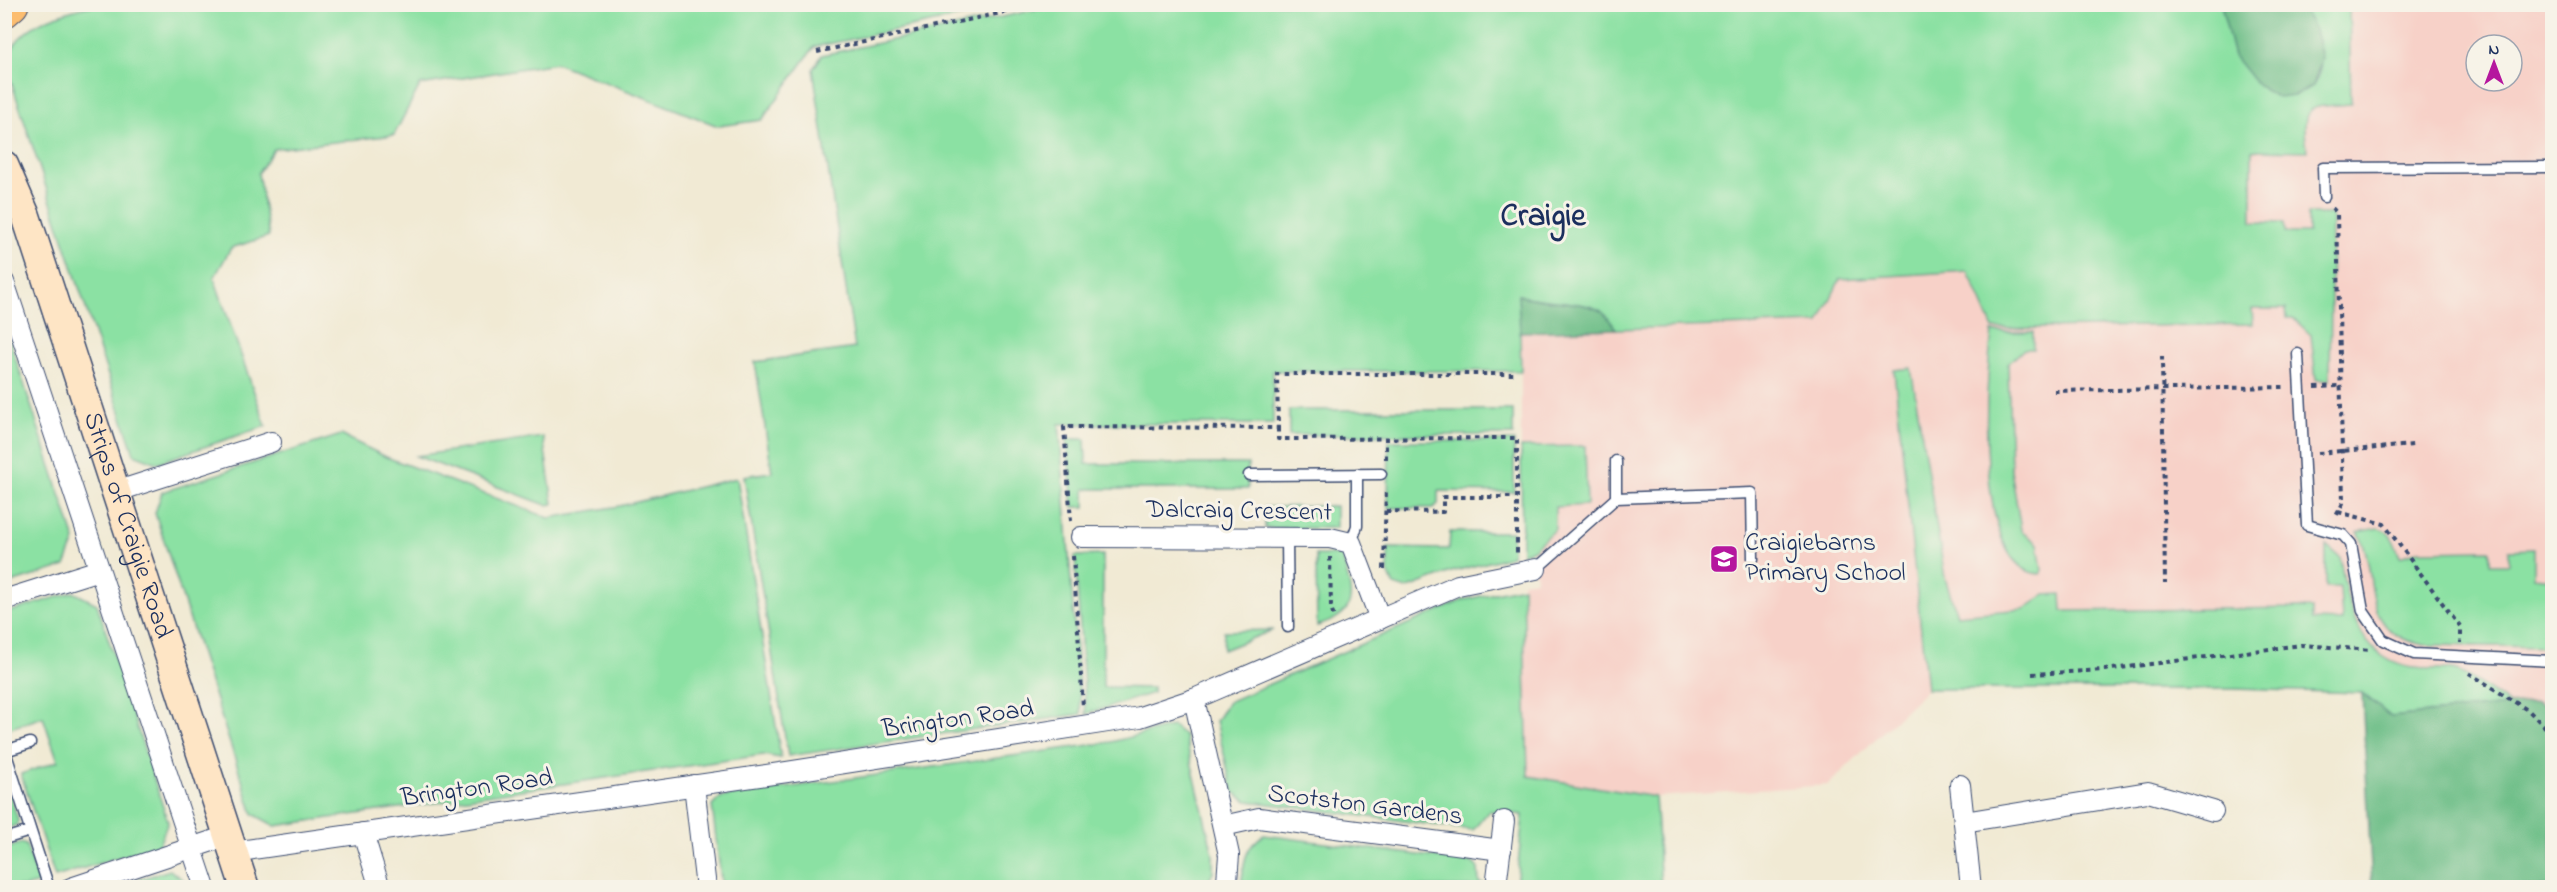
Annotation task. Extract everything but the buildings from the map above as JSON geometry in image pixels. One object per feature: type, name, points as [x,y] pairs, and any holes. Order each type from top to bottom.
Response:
[{"type":"street","name":"Strips of Craigie Road","points":[[4,165],[26,216],[244,888]]},
{"type":"street","name":"Strips of Craigie Road","points":[[4,282],[205,888]]},
{"type":"street","points":[[115,492],[271,442]]},
{"type":"street","name":"Dalcraig Crescent","points":[[1075,538],[1330,538],[1351,543],[1380,619]]},
{"type":"street","points":[[4,600],[99,570]]},
{"type":"street","name":"Brington Road","points":[[71,888],[192,848],[363,833],[1085,728],[1140,717],[1194,699],[1458,585],[1526,570]]},
{"type":"street","points":[[1194,699],[1228,855],[1227,880],[1223,888]]},
{"type":"street","points":[[694,785],[706,888]]},
{"type":"street","points":[[1960,785],[1971,888]]},
{"type":"street","points":[[1964,822],[2148,792],[2213,811]]},
{"type":"street","name":"Scotston Gardens","points":[[1223,826],[1259,818],[1501,850]]},
{"type":"street","points":[[1497,878],[1504,821]]},
{"type":"street","points":[[363,833],[380,885]]},
{"type":"lane","points":[[2324,197],[2323,168],[2553,167]]},
{"type":"lane","points":[[2298,354],[2307,525],[2343,535],[2351,543],[2363,611],[2383,640],[2414,654],[2553,661]]},
{"type":"lane","points":[[1616,461],[1616,498]]},
{"type":"lane","points":[[1250,475],[1357,474],[1383,479]]},
{"type":"lane","points":[[1351,543],[1358,526],[1357,474]]},
{"type":"lane","points":[[1526,570],[1616,498],[1752,493],[1753,559]]},
{"type":"lane","points":[[1287,538],[1288,627]]},
{"type":"lane","points":[[30,743],[4,751],[49,888]]},
{"type":"lane","points":[[4,839],[30,831]]},
{"type":"path","points":[[817,52],[1043,4]]},
{"type":"path","points":[[2324,197],[2337,213],[2343,503],[2330,530]]},
{"type":"path","points":[[2162,356],[2165,583]]},
{"type":"path","points":[[1517,374],[1277,374],[1278,439],[1517,438],[1517,497],[1526,570]]},
{"type":"path","points":[[2054,391],[2340,387]]},
{"type":"path","points":[[1085,728],[1075,538],[1064,427],[1278,428]]},
{"type":"path","points":[[1386,439],[1386,462]]},
{"type":"path","points":[[2303,453],[2342,453],[2413,445]]},
{"type":"path","points":[[1362,569],[1385,569],[1383,479]]},
{"type":"path","points":[[1385,511],[1443,512],[1443,497],[1517,497]]},
{"type":"path","points":[[2338,512],[2384,524],[2460,627],[2463,656],[2468,672],[2529,711],[2553,734]]},
{"type":"path","points":[[1330,538],[1331,607],[1341,636]]},
{"type":"path","points":[[2032,674],[2104,670],[2301,645],[2374,651],[2383,640]]},
{"type":"shaded area","points":[[1507,5],[2552,5],[2552,847],[2416,783],[2361,693],[2235,689],[1927,689],[1828,785],[1655,797],[1528,776],[1523,582],[1536,580],[1533,549],[1555,529],[1555,506],[1587,505],[1585,446],[1521,447],[1521,371]]},
{"type":"green space","points":[[1063,4],[2221,4],[2234,56],[2313,86],[2321,65],[2321,55],[2316,35],[2301,5],[2349,5],[2351,104],[2325,106],[2310,111],[2305,124],[2307,151],[2252,150],[2252,222],[2284,223],[2285,233],[2308,233],[2308,214],[2332,214],[2330,380],[2316,380],[2311,335],[2293,318],[2287,318],[2286,309],[2252,309],[2253,324],[1993,329],[1968,271],[1840,279],[1819,323],[1616,329],[1601,311],[1593,307],[1519,295],[1521,371],[1273,371],[1273,424],[1059,424],[1081,714],[788,756],[744,476],[772,472],[755,362],[855,348],[813,69],[822,55]]},
{"type":"green space","points":[[94,5],[1016,5],[814,47],[762,120],[718,126],[556,63],[420,85],[394,135],[274,149],[258,173],[269,236],[231,248],[214,278],[266,426],[157,463],[134,454],[7,69],[10,54],[26,32],[52,17]]},
{"type":"green space","points":[[2221,5],[2301,5],[2315,30],[2322,58],[2313,86],[2294,96],[2278,98],[2258,86],[2234,56]]},
{"type":"green space","points":[[1518,295],[1593,307],[1601,311],[1616,329],[1520,332]]},
{"type":"green space","points":[[5,326],[75,540],[65,566],[5,585]]},
{"type":"green space","points":[[1992,332],[2033,332],[2033,349],[2024,349],[2008,364],[2011,470],[2021,530],[2038,544],[2042,571],[2040,574],[2018,564],[2003,541],[1993,508],[1988,468],[1987,427],[1987,388]]},
{"type":"green space","points":[[1911,368],[1945,578],[1957,615],[2024,609],[2045,595],[2061,594],[2062,611],[2312,608],[2312,620],[2342,621],[2340,587],[2326,587],[2326,545],[2340,557],[2346,592],[2357,625],[2376,652],[2390,661],[2408,667],[2447,669],[2459,672],[2510,705],[2391,717],[2362,693],[2235,689],[1927,689],[1894,370]]},
{"type":"green space","points":[[1289,410],[1513,410],[1513,435],[1289,435]]},
{"type":"green space","points":[[341,435],[386,457],[549,518],[620,506],[737,478],[781,758],[763,755],[275,826],[253,814],[155,513],[162,492]]},
{"type":"green space","points":[[543,437],[553,504],[546,505],[416,456]]},
{"type":"green space","points":[[1067,439],[1085,439],[1086,464],[1248,464],[1248,489],[1085,489],[1085,507],[1073,507]]},
{"type":"green space","points":[[1389,441],[1514,441],[1514,492],[1438,491],[1438,504],[1433,508],[1388,508]]},
{"type":"green space","points":[[1585,446],[1587,505],[1555,507],[1555,529],[1533,549],[1522,554],[1521,447]]},
{"type":"green space","points":[[1336,506],[1336,528],[1265,528],[1265,507]]},
{"type":"green space","points":[[2378,528],[2390,535],[2400,557],[2417,551],[2490,550],[2490,564],[2509,564],[2509,550],[2534,549],[2534,577],[2552,579],[2552,634],[2548,647],[2424,645],[2402,638],[2388,628],[2379,615],[2365,549],[2358,532]]},
{"type":"green space","points":[[1450,532],[1512,532],[1512,556],[1451,572],[1406,589],[1394,585],[1388,573],[1388,548],[1449,549]]},
{"type":"green space","points":[[1103,555],[1103,687],[1153,688],[1153,693],[1086,714],[1075,556]]},
{"type":"green space","points":[[1316,555],[1342,555],[1350,590],[1350,600],[1342,615],[1317,626]]},
{"type":"green space","points":[[1523,587],[1528,776],[1655,797],[1661,887],[1241,887],[1248,851],[1264,835],[1472,862],[1478,868],[1479,883],[1516,886],[1523,815],[1489,811],[1473,830],[1247,801],[1233,792],[1216,721],[1228,702],[1463,600]]},
{"type":"green space","points":[[73,592],[97,604],[168,822],[159,845],[55,877],[21,774],[58,761],[43,717],[5,730],[5,613]]},
{"type":"green space","points":[[1273,630],[1223,650],[1224,631]]},
{"type":"green space","points":[[2362,693],[2391,717],[2537,702],[2552,710],[2552,887],[2372,887]]},
{"type":"green space","points":[[1173,726],[1185,736],[1213,854],[1213,872],[1205,887],[722,887],[712,806],[721,797],[1111,742]]},
{"type":"green space","points":[[5,778],[18,820],[17,825],[5,829]]},
{"type":"green space","points":[[21,843],[26,845],[39,883],[24,887],[5,887],[5,849]]},
{"type":"green space","points":[[170,870],[186,882],[188,887],[113,887]]},
{"type":"place","name":"Craigiebarns Primary School","points":[[1724,559]]},
{"type":"district","name":"Craigie","points":[[1543,217]]}]
